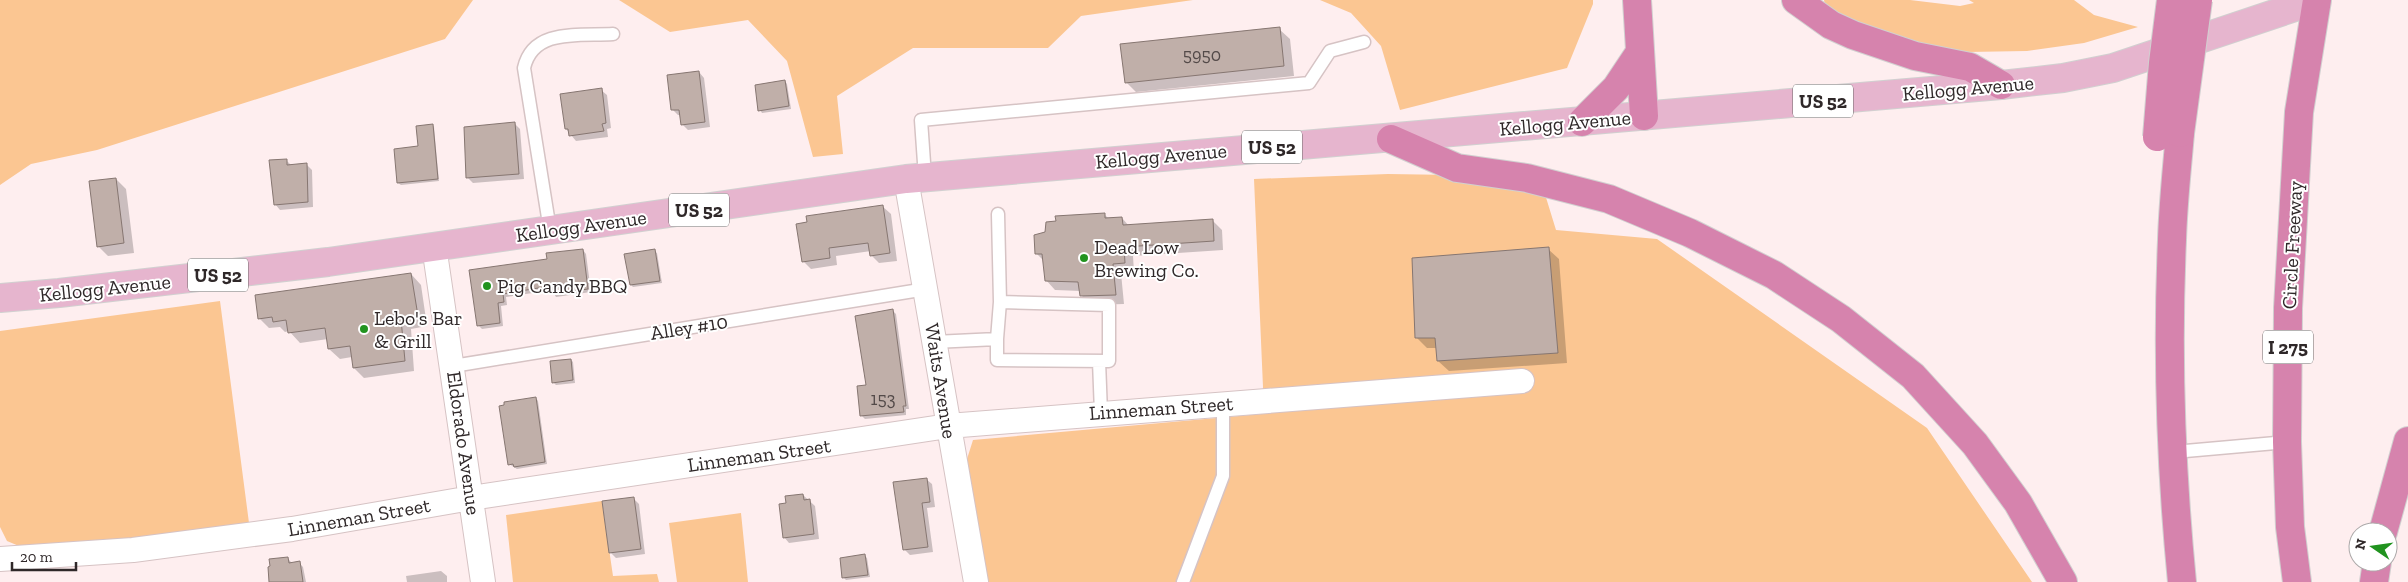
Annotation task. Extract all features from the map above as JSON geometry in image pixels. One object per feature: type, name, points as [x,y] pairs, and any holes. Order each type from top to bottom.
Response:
[{"type":"highway","points":[[1637,0],[1644,116]]},
{"type":"highway","points":[[1796,0],[1831,25],[1853,35],[1915,56],[1970,66],[2001,85]]},
{"type":"highway","points":[[2172,0],[2163,63],[2172,239],[2170,335],[2175,512],[2182,582]]},
{"type":"highway","points":[[2168,135],[2198,0]]},
{"type":"highway","name":"Circle Freeway","points":[[2297,582],[2290,527],[2287,442],[2288,308],[2299,112],[2317,0]]},
{"type":"highway","points":[[1582,122],[1616,88],[1640,52]]},
{"type":"highway","points":[[1391,139],[1457,168],[1527,178],[1609,199],[1690,232],[1774,275],[1841,319],[1913,376],[1975,444],[2018,503],[2063,582]]},
{"type":"highway","points":[[2386,522],[2408,441]]},
{"type":"main road","name":"Kellogg Avenue","points":[[0,298],[328,262],[916,178],[1153,156],[1391,139],[2063,78],[2113,68],[2317,0]]},
{"type":"street","name":"Waits Avenue","points":[[916,178],[926,289],[976,582]]},
{"type":"street","name":"Eldorado Avenue","points":[[434,246],[483,582]]},
{"type":"street","name":"Linneman Street","points":[[0,559],[133,550],[292,529],[471,498],[948,426],[1522,382]]},
{"type":"lane","points":[[550,230],[524,68],[526,57],[535,45],[552,38],[613,34]]},
{"type":"lane","points":[[916,178],[921,120],[1309,83],[1330,51],[1364,42]]},
{"type":"lane","points":[[998,214],[1000,302],[997,339],[998,360],[1109,361],[1109,305],[1000,302]]},
{"type":"lane","name":"Alley #10","points":[[453,366],[926,289]]},
{"type":"lane","points":[[934,342],[997,339]]},
{"type":"lane","points":[[1099,361],[1101,413]]},
{"type":"lane","points":[[1183,582],[1223,476],[1223,404]]},
{"type":"lane","points":[[2174,452],[2287,442]]},
{"type":"shaded area","points":[[0,0],[473,0],[445,39],[97,150],[31,164],[0,185]]},
{"type":"shaded area","points":[[619,0],[1193,0],[1081,16],[1048,48],[913,48],[837,96],[843,154],[813,157],[787,61],[748,20],[670,32]]},
{"type":"shaded area","points":[[1320,0],[1593,0],[1593,4],[1567,68],[1400,110],[1381,46],[1351,13]]},
{"type":"shaded area","points":[[1824,0],[1910,0],[1960,6],[1974,3],[1969,0],[2074,0],[2094,15],[2138,27],[2084,43],[2027,51],[1967,52],[1906,42],[1857,30],[1825,5]]},
{"type":"shaded area","points":[[1388,174],[1453,175],[1544,191],[1556,230],[1657,239],[1927,428],[2032,582],[988,582],[967,459],[973,440],[1261,414],[1263,387],[1254,179]]},
{"type":"shaded area","points":[[220,301],[249,523],[31,551],[7,541],[0,527],[0,331]]},
{"type":"shaded area","points":[[602,501],[613,576],[657,574],[659,582],[513,582],[506,515]]},
{"type":"shaded area","points":[[741,513],[748,582],[677,582],[669,523]]},
{"type":"building","points":[[1280,27],[1284,66],[1125,83],[1120,44]]},
{"type":"building","points":[[699,71],[705,122],[681,125],[679,110],[671,110],[667,75]]},
{"type":"building","points":[[785,80],[789,106],[758,111],[755,85]]},
{"type":"building","points":[[602,88],[606,123],[602,124],[604,131],[569,136],[568,129],[565,129],[560,94]]},
{"type":"building","points":[[515,122],[519,174],[466,178],[464,127]]},
{"type":"building","points":[[433,124],[438,179],[397,183],[394,149],[418,146],[416,126]]},
{"type":"building","points":[[287,159],[287,165],[307,163],[308,202],[274,205],[269,160]]},
{"type":"building","points":[[116,178],[124,243],[97,247],[89,181]]},
{"type":"building","points":[[883,205],[890,253],[870,256],[868,243],[829,248],[830,258],[802,262],[796,224],[807,222],[806,216]]},
{"type":"building","name":"Dead Low Brewing Co.","points":[[1105,213],[1105,218],[1122,217],[1123,225],[1213,219],[1214,241],[1124,247],[1125,263],[1113,264],[1116,295],[1080,296],[1078,282],[1045,281],[1042,254],[1035,254],[1034,235],[1045,232],[1046,222],[1056,221],[1055,216]]},
{"type":"building","points":[[1549,247],[1558,353],[1437,361],[1435,338],[1415,338],[1412,258]]},
{"type":"building","points":[[583,249],[588,289],[551,294],[550,286],[503,294],[504,302],[498,303],[500,323],[477,326],[469,270],[547,259],[546,253]]},
{"type":"building","points":[[655,249],[660,281],[630,285],[624,254]]},
{"type":"building","name":"Lebo's Bar & Grill","points":[[411,273],[418,316],[401,319],[405,361],[353,368],[350,346],[328,349],[325,328],[288,333],[286,320],[273,322],[272,317],[258,319],[255,295]]},
{"type":"building","points":[[893,309],[906,406],[903,406],[904,412],[860,416],[857,386],[866,385],[855,316]]},
{"type":"building","points":[[571,359],[573,380],[552,383],[550,361]]},
{"type":"building","points":[[536,397],[545,462],[514,467],[513,464],[508,465],[499,406],[504,405],[504,402]]},
{"type":"building","points":[[927,478],[930,502],[922,503],[928,547],[903,550],[893,482]]},
{"type":"building","points":[[803,494],[804,500],[810,499],[814,534],[783,538],[779,504],[786,503],[785,496]]},
{"type":"building","points":[[634,497],[641,549],[609,553],[602,501]]},
{"type":"building","points":[[865,554],[868,575],[842,578],[840,558]]},
{"type":"building","points":[[288,557],[289,563],[300,561],[303,582],[269,582],[269,559]]},
{"type":"place","name":"Dead Low Brewing Co.","points":[[1084,258]]},
{"type":"place","name":"Pig Candy BBQ","points":[[487,286]]},
{"type":"place","name":"Lebo's Bar & Grill","points":[[364,329]]}]
